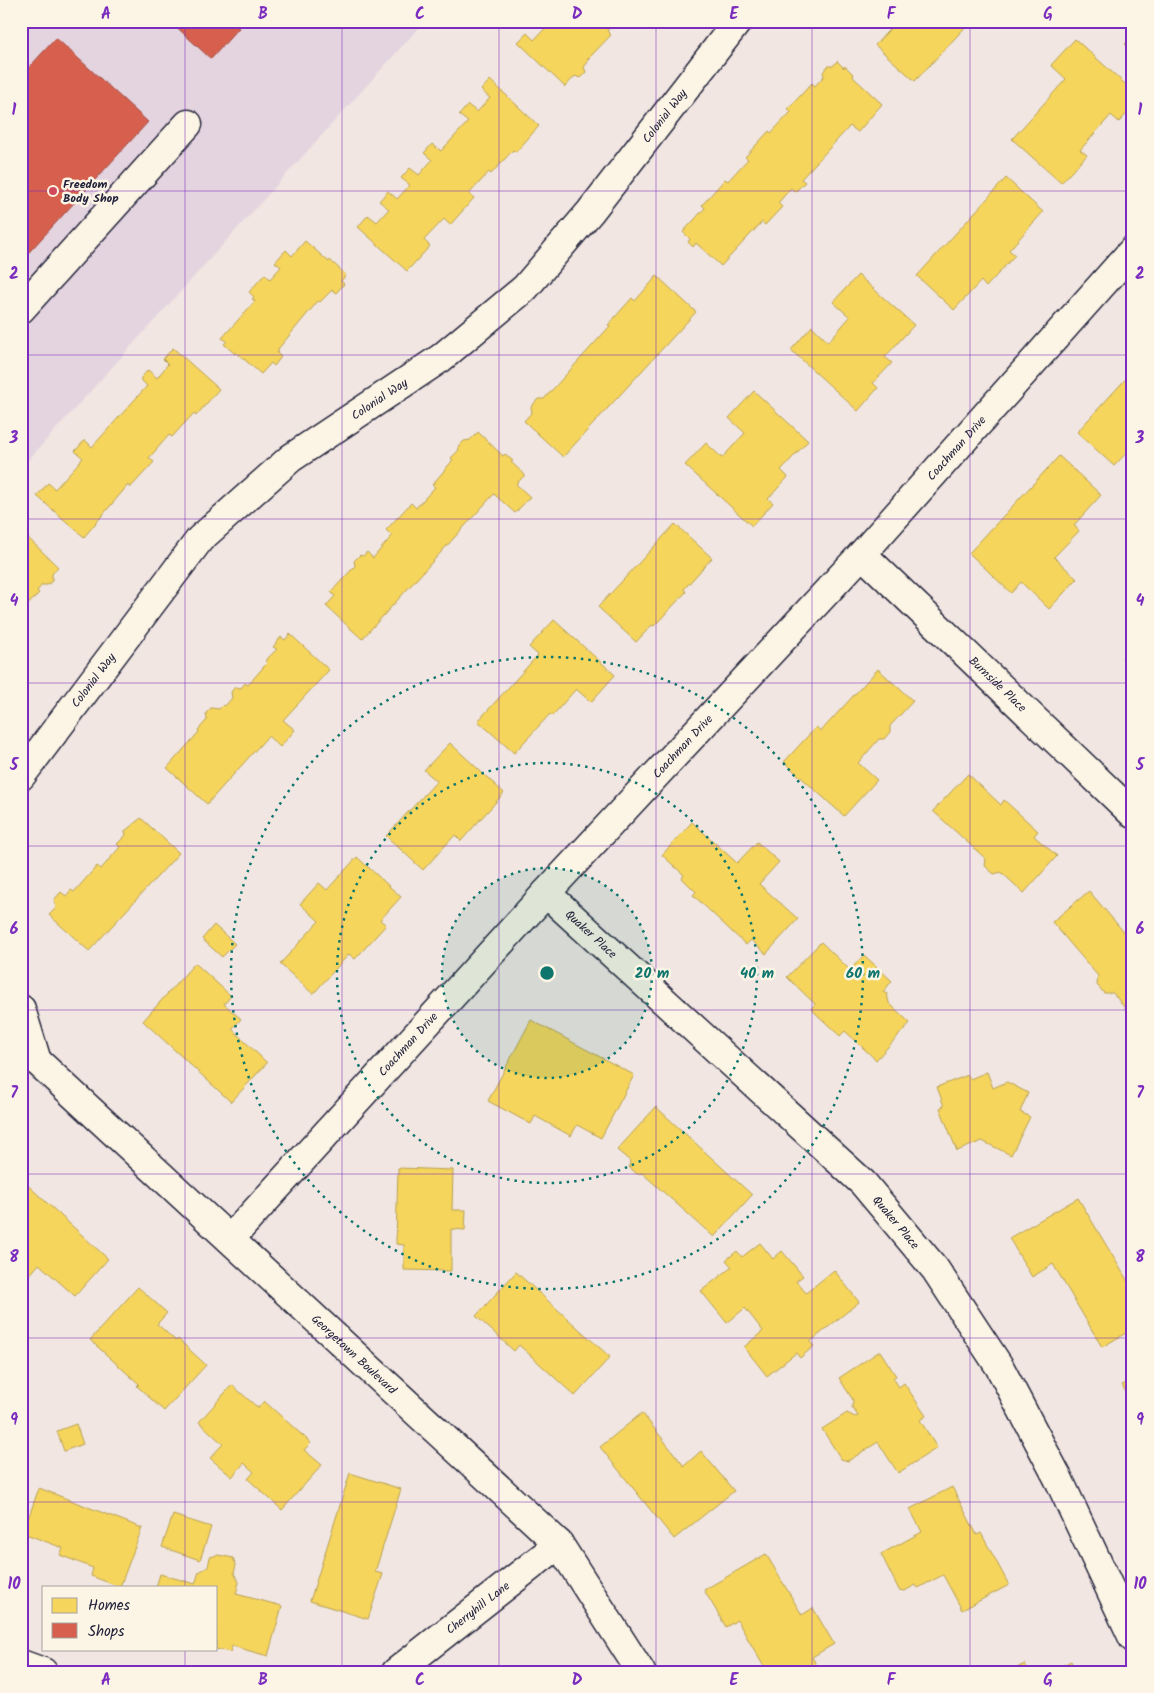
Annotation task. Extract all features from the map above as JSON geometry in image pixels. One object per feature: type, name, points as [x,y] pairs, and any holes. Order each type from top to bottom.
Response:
[{"type":"street","name":"Colonial Way","points":[[21,776],[200,539],[291,458],[441,358],[525,288],[590,212],[738,21]]},
{"type":"street","points":[[21,308],[188,124]]},
{"type":"street","name":"Coachman Drive","points":[[230,1239],[546,893],[862,554],[1133,250]]},
{"type":"street","name":"Burnside Place","points":[[862,554],[1133,814]]},
{"type":"street","name":"Quaker Place","points":[[546,893],[863,1183],[935,1269],[999,1366],[1058,1478],[1133,1638]]},
{"type":"street","name":"Georgetown Boulevard","points":[[21,1009],[29,1058],[230,1239],[559,1544],[642,1672]]},
{"type":"street","name":"Cherryhill Lane","points":[[396,1672],[559,1544]]},
{"type":"street","points":[[21,1664],[43,1672]]},
{"type":"shaded area","points":[[21,21],[425,21],[21,468]]},
{"type":"building: Homes","points":[[552,21],[616,21],[607,31],[611,35],[587,60],[588,62],[584,67],[586,72],[580,78],[575,76],[565,87],[518,42],[527,33],[534,40]]},
{"type":"building: Homes","points":[[897,21],[971,21],[915,81],[875,45]]},
{"type":"building: Homes","points":[[1133,36],[1133,51],[1125,44]]},
{"type":"building: Homes","points":[[1075,39],[1133,91],[1133,107],[1119,122],[1111,115],[1080,150],[1087,155],[1061,183],[1012,139],[1066,79],[1051,65]]},
{"type":"building: Homes","points":[[837,61],[844,68],[845,66],[854,75],[853,77],[882,104],[858,132],[850,126],[801,179],[805,182],[795,192],[791,188],[778,203],[782,207],[765,225],[762,222],[721,266],[696,243],[693,247],[688,242],[690,239],[683,232],[705,208],[702,205],[725,179],[728,181],[748,159],[745,157],[769,131],[771,133],[791,112],[788,109],[812,83],[815,86],[824,76],[823,72],[828,66],[833,66]]},
{"type":"building: Homes","points":[[490,80],[539,126],[516,152],[513,150],[469,194],[474,198],[450,225],[444,219],[424,240],[430,246],[407,271],[358,227],[368,215],[377,222],[389,209],[379,201],[388,191],[397,199],[410,185],[401,178],[410,168],[419,175],[432,160],[424,153],[432,144],[441,151],[468,122],[459,115],[468,105],[477,112],[490,98],[481,90]]},
{"type":"building: Homes","points":[[1006,178],[1043,212],[1009,250],[1015,255],[986,287],[981,281],[954,310],[917,276]]},
{"type":"building: Homes","points":[[305,241],[346,275],[341,281],[344,284],[336,293],[332,290],[320,302],[318,301],[278,349],[277,353],[281,357],[274,366],[271,363],[261,374],[224,344],[227,341],[222,338],[255,301],[249,292],[265,274],[270,279],[281,267],[275,262],[286,250],[292,256]]},
{"type":"building: Homes","points":[[858,275],[914,325],[885,357],[892,363],[873,383],[878,388],[858,411],[791,350],[812,326],[828,342],[850,317],[833,302]]},
{"type":"building: Homes","points":[[657,276],[696,312],[563,457],[524,421],[532,412],[531,407],[538,399],[544,399],[610,326],[608,325],[632,298],[635,301]]},
{"type":"building: Homes","points":[[173,348],[219,389],[196,416],[194,413],[172,437],[169,435],[149,458],[154,462],[130,488],[128,485],[84,537],[37,496],[48,483],[55,489],[83,458],[75,451],[85,440],[92,447],[147,386],[140,379],[148,370],[157,378],[168,364],[163,359]]},
{"type":"building: Homes","points":[[1133,371],[1133,446],[1114,466],[1077,432]]},
{"type":"building: Homes","points":[[754,391],[808,441],[781,470],[788,477],[768,499],[773,503],[752,526],[685,465],[706,443],[722,458],[745,433],[729,418]]},
{"type":"building: Homes","points":[[478,432],[503,456],[505,454],[513,461],[511,462],[525,475],[516,484],[530,497],[515,513],[494,494],[362,639],[326,606],[335,596],[331,592],[355,566],[354,561],[360,555],[363,556],[367,552],[373,558],[392,536],[386,530],[411,503],[416,508],[435,487],[432,485],[453,460],[451,458],[459,450],[458,447],[464,441],[470,440]]},
{"type":"building: Homes","points":[[1059,456],[1101,495],[1074,525],[1079,531],[1054,557],[1077,579],[1049,609],[1021,582],[1011,593],[969,553]]},
{"type":"building: Homes","points":[[675,524],[712,558],[684,589],[686,592],[636,642],[598,607]]},
{"type":"building: Homes","points":[[22,532],[58,567],[52,574],[52,581],[47,585],[42,585],[37,591],[39,593],[21,612]]},
{"type":"building: Homes","points":[[554,620],[615,675],[591,702],[576,689],[552,716],[550,714],[514,753],[478,721],[538,655],[529,647]]},
{"type":"building: Homes","points":[[290,634],[329,670],[283,720],[295,730],[280,747],[268,736],[207,804],[167,768],[199,732],[198,730],[207,720],[206,713],[211,708],[219,709],[223,705],[225,706],[232,698],[231,692],[235,687],[241,688],[245,683],[248,685],[267,663],[265,661],[277,649],[273,647],[281,637],[285,640]]},
{"type":"building: Homes","points":[[1133,646],[1133,668],[1122,658]]},
{"type":"building: Homes","points":[[878,669],[913,701],[890,726],[890,732],[884,739],[879,739],[858,763],[877,780],[844,816],[784,762],[816,727],[821,731]]},
{"type":"building: Homes","points":[[450,743],[504,793],[461,841],[455,835],[423,870],[386,836],[437,781],[424,770]]},
{"type":"building: Homes","points":[[968,774],[1001,805],[1004,800],[1038,831],[1034,836],[1057,856],[1024,893],[1001,872],[994,874],[985,866],[986,859],[933,811]]},
{"type":"building: Homes","points":[[141,818],[179,853],[89,951],[49,915],[56,908],[54,900],[61,892],[66,896],[71,890],[74,892],[97,866],[101,869],[120,847],[117,844],[126,835],[125,831]]},
{"type":"building: Homes","points":[[692,822],[737,863],[757,842],[779,862],[759,884],[798,919],[766,954],[751,940],[746,945],[693,895],[696,892],[682,878],[684,875],[662,855]]},
{"type":"building: Homes","points":[[357,857],[401,897],[380,920],[386,925],[355,959],[349,954],[313,994],[280,964],[319,921],[300,904],[319,883],[327,890]]},
{"type":"building: Homes","points":[[1089,891],[1133,943],[1133,1003],[1126,1009],[1113,993],[1104,993],[1097,985],[1098,976],[1052,922]]},
{"type":"building: Homes","points":[[214,925],[235,944],[222,957],[202,939]]},
{"type":"building: Homes","points":[[821,942],[850,970],[864,955],[892,981],[883,992],[887,994],[889,1003],[910,1023],[876,1060],[845,1031],[840,1036],[811,1009],[815,1004],[787,977]]},
{"type":"building: Homes","points":[[195,963],[231,996],[224,1004],[241,1019],[232,1029],[267,1063],[231,1102],[143,1021]]},
{"type":"building: Homes","points":[[531,1020],[634,1075],[601,1138],[577,1125],[571,1136],[535,1116],[531,1124],[488,1101]]},
{"type":"building: Homes","points":[[987,1072],[993,1088],[1007,1082],[1028,1093],[1020,1112],[1030,1117],[1011,1155],[982,1141],[957,1151],[940,1108],[944,1106],[937,1087],[968,1075],[970,1079]]},
{"type":"building: Homes","points":[[656,1107],[752,1195],[714,1237],[642,1173],[637,1174],[629,1167],[630,1161],[617,1150]]},
{"type":"building: Homes","points":[[398,1168],[453,1170],[452,1210],[466,1210],[465,1230],[451,1229],[451,1271],[404,1270],[404,1245],[396,1244]]},
{"type":"building: Homes","points":[[21,1179],[108,1259],[75,1296],[39,1264],[29,1276],[21,1268]]},
{"type":"building: Homes","points":[[1078,1198],[1133,1290],[1133,1329],[1102,1347],[1053,1264],[1032,1277],[1009,1238]]},
{"type":"building: Homes","points":[[760,1243],[773,1259],[782,1251],[803,1276],[796,1281],[806,1293],[834,1270],[859,1302],[810,1342],[814,1346],[800,1358],[796,1353],[767,1376],[744,1347],[763,1331],[745,1308],[727,1323],[701,1291],[732,1267],[726,1260],[737,1251],[742,1257]]},
{"type":"building: Homes","points":[[516,1272],[610,1357],[575,1396],[519,1345],[514,1351],[476,1316]]},
{"type":"building: Homes","points":[[138,1287],[167,1313],[157,1324],[176,1341],[178,1339],[206,1365],[164,1411],[137,1386],[139,1384],[90,1340]]},
{"type":"building: Homes","points":[[880,1351],[896,1376],[893,1378],[899,1387],[904,1383],[926,1416],[920,1420],[937,1448],[898,1473],[878,1442],[848,1461],[841,1459],[822,1429],[847,1413],[855,1417],[858,1416],[852,1407],[853,1400],[839,1378]]},
{"type":"building: Homes","points":[[1133,1380],[1133,1406],[1122,1385]]},
{"type":"building: Homes","points":[[232,1385],[258,1408],[264,1401],[311,1443],[304,1450],[322,1465],[282,1510],[248,1479],[254,1472],[244,1463],[232,1477],[210,1458],[223,1444],[199,1422]]},
{"type":"building: Homes","points":[[642,1413],[684,1466],[701,1451],[734,1491],[674,1539],[600,1447]]},
{"type":"building: Homes","points":[[76,1424],[83,1444],[64,1451],[57,1431]]},
{"type":"building: Homes","points":[[350,1473],[401,1489],[375,1572],[383,1574],[368,1619],[310,1601]]},
{"type":"building: Homes","points":[[952,1487],[977,1535],[981,1533],[1009,1585],[962,1610],[943,1575],[918,1588],[916,1585],[904,1591],[899,1590],[881,1554],[922,1532],[910,1509]]},
{"type":"building: Homes","points":[[39,1488],[142,1528],[120,1586],[91,1576],[93,1568],[60,1555],[63,1548],[23,1533]]},
{"type":"building: Homes","points":[[173,1515],[211,1527],[200,1560],[162,1547]]},
{"type":"building: Homes","points":[[766,1554],[802,1615],[813,1608],[834,1644],[812,1657],[820,1672],[767,1672],[737,1620],[726,1627],[704,1590]]},
{"type":"building: Homes","points":[[218,1555],[233,1558],[236,1565],[234,1573],[239,1582],[236,1594],[282,1606],[268,1656],[232,1646],[230,1652],[218,1649],[218,1586],[156,1586],[160,1574],[195,1584],[199,1572],[208,1567],[210,1557]]},
{"type":"building: Homes","points":[[1071,1661],[1076,1672],[1050,1672]]},
{"type":"building: Homes","points":[[1025,1664],[1029,1672],[1008,1672]]},
{"type":"building: Shops","points":[[170,21],[232,21],[239,28],[211,59]]},
{"type":"building: Shops","name":"Freedom Body Shop","points":[[56,38],[148,122],[21,261],[21,76]]},
{"type":"place","name":"Freedom Body Shop","points":[[53,191]]}]
